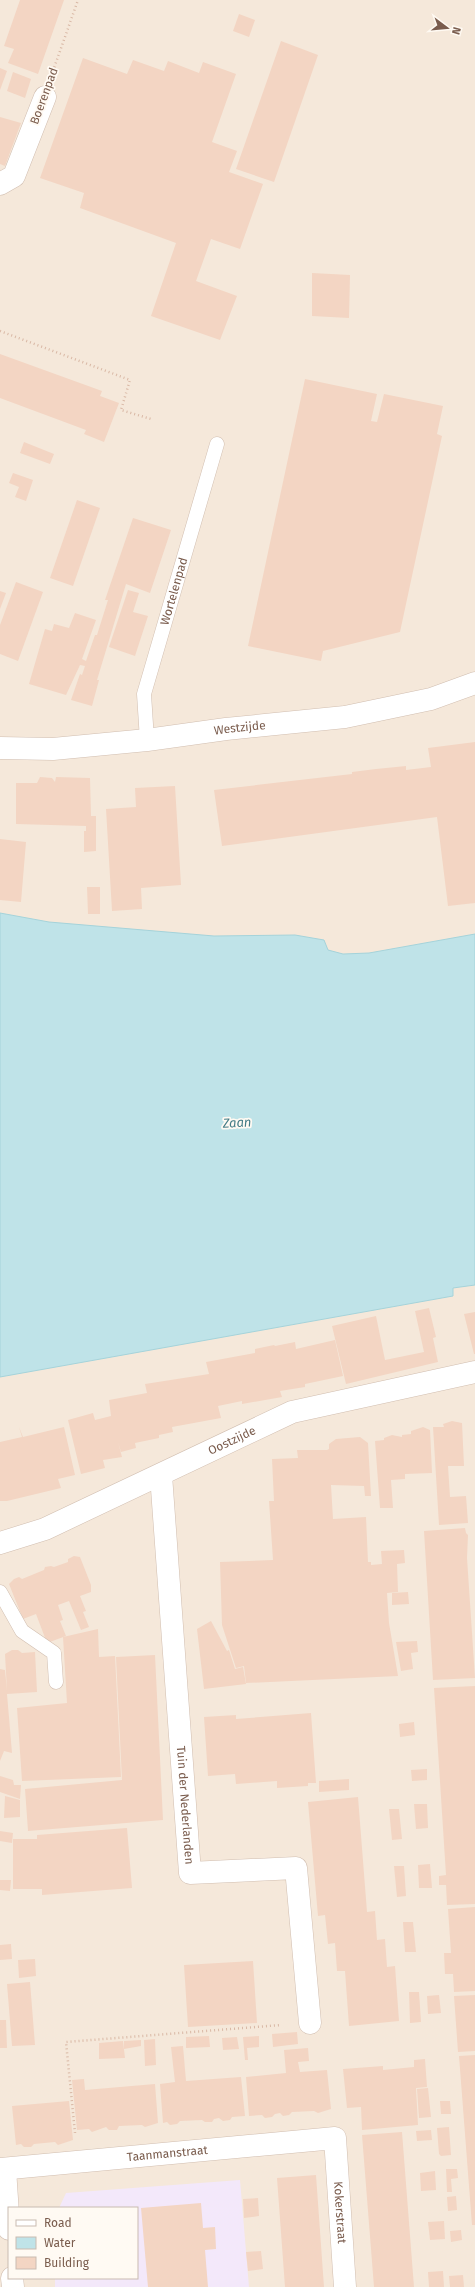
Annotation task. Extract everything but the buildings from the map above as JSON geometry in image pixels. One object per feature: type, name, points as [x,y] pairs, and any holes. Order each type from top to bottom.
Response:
[{"type":"street","name":"Boerenpad","points":[[0,184],[14,176],[44,97]]},
{"type":"street","name":"Westzijde","points":[[0,748],[53,749],[147,740],[226,729],[345,717],[431,699],[475,683]]},
{"type":"street","name":"Oostzijde","points":[[0,1543],[45,1529],[292,1412],[475,1372]]},
{"type":"street","name":"Tuin der Nederlanden","points":[[161,1475],[190,1873],[296,1868],[310,2023]]},
{"type":"street","name":"Taanmanstraat","points":[[3,2169],[336,2138]]},
{"type":"street","name":"Kokerstraat","points":[[336,2138],[346,2287]]},
{"type":"street","points":[[3,2169],[8,2219]]},
{"type":"lane","name":"Wortelenpad","points":[[147,740],[144,694],[217,444]]},
{"type":"lane","points":[[0,1592],[22,1631],[54,1653],[56,1682]]},
{"type":"path","name":"Boerenpad","points":[[44,97],[78,0]]},
{"type":"path","points":[[0,331],[130,380],[121,410],[151,419]]},
{"type":"path","points":[[78,2162],[66,2042],[310,2023]]},
{"type":"shaded area","points":[[0,0],[475,0],[475,2287],[0,2287]]},
{"type":"shaded area","points":[[240,2180],[249,2287],[55,2287],[55,2279],[138,2279],[138,2207],[59,2207],[66,2193]]},
{"type":"water","name":"Zaan","points":[[0,913],[49,922],[214,936],[295,935],[324,940],[328,950],[343,954],[369,953],[475,934],[475,1285],[453,1288],[453,1296],[0,1377]]}]
